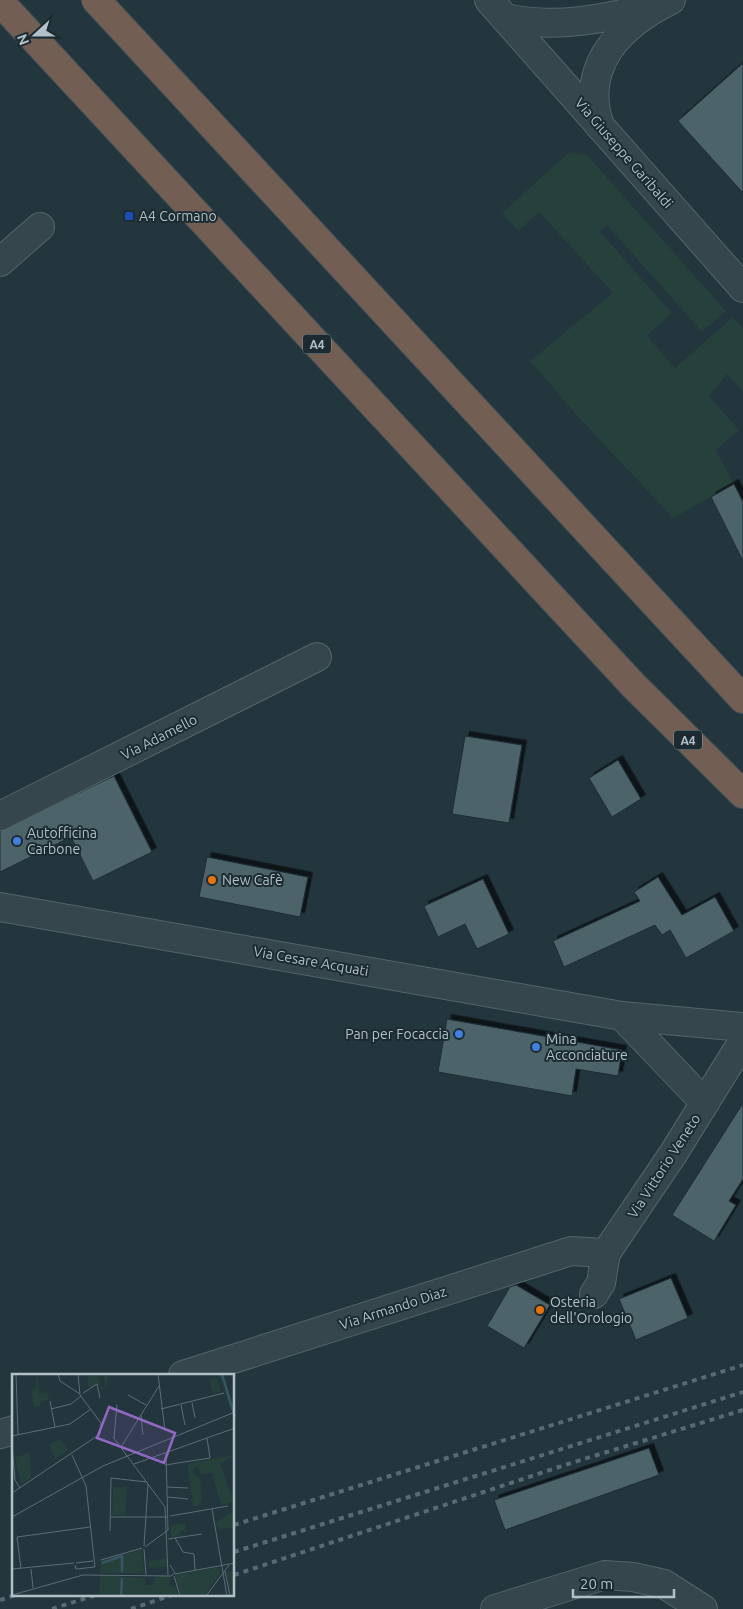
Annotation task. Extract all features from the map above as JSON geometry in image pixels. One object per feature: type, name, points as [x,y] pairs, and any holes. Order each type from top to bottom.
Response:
[{"type":"highway","points":[[96,0],[743,699]]},
{"type":"highway","name":"A4","points":[[0,2],[634,686],[743,794]]},
{"type":"street","points":[[497,9],[535,23],[570,22],[628,13],[666,2]]},
{"type":"street","points":[[600,126],[593,100],[602,59],[624,32],[666,2]]},
{"type":"street","name":"Via Giuseppe Garibaldi","points":[[497,9],[743,288]]},
{"type":"street","points":[[0,262],[40,227]]},
{"type":"street","name":"Via Adamello","points":[[0,816],[317,657]]},
{"type":"street","name":"Via Cesare Acquati","points":[[0,906],[622,1016],[743,1027]]},
{"type":"street","points":[[622,1016],[705,1103]]},
{"type":"street","name":"Via Vittorio Veneto","points":[[594,1294],[601,1283],[606,1253],[705,1103],[743,1041]]},
{"type":"street","name":"Via Armando Diaz","points":[[186,1374],[571,1251],[606,1253]]},
{"type":"street","points":[[495,1609],[605,1576],[633,1577],[664,1584],[703,1609]]},
{"type":"green space","points":[[568,153],[587,155],[726,311],[702,332],[607,225],[600,232],[672,313],[647,336],[675,368],[733,317],[743,329],[743,392],[727,374],[709,396],[739,430],[716,450],[734,484],[673,518],[580,419],[530,361],[613,293],[539,212],[518,231],[502,213]]},
{"type":"building","points":[[743,63],[743,193],[678,121]]},
{"type":"building","points":[[734,484],[743,502],[743,561],[711,497]]},
{"type":"building","points":[[465,736],[522,745],[509,823],[452,814]]},
{"type":"building","points":[[618,760],[641,799],[612,817],[589,778]]},
{"type":"building","points":[[114,776],[152,852],[93,881],[71,837],[0,872],[0,831]]},
{"type":"building","points":[[207,857],[308,877],[300,917],[199,897]]},
{"type":"building","points":[[658,877],[682,915],[715,897],[734,931],[686,958],[670,930],[662,935],[655,925],[564,967],[553,941],[640,901],[634,892]]},
{"type":"building","points":[[483,879],[509,934],[477,949],[465,924],[438,937],[424,906]]},
{"type":"building","points":[[447,1019],[622,1050],[618,1076],[576,1069],[572,1096],[438,1072]]},
{"type":"building","points":[[743,1103],[743,1179],[729,1201],[736,1205],[714,1241],[672,1215]]},
{"type":"building","points":[[671,1278],[688,1318],[636,1340],[619,1299]]},
{"type":"building","points":[[516,1285],[550,1305],[524,1348],[487,1326],[510,1287]]},
{"type":"building","points":[[649,1448],[659,1475],[505,1530],[494,1500]]},
{"type":"railway","points":[[235,1525],[743,1365]]},
{"type":"railway","points":[[235,1552],[743,1392]]},
{"type":"railway","points":[[235,1575],[568,1464],[743,1410]]},
{"type":"railway","points":[[0,1600],[13,1596]]},
{"type":"railway","points":[[52,1609],[93,1596]]},
{"type":"railway","points":[[131,1609],[169,1596]]},
{"type":"place","name":"A4 Cormano","points":[[129,216]]},
{"type":"place","name":"Autofficina Carbone","points":[[17,841]]},
{"type":"place","name":"New Cafè","points":[[212,880]]},
{"type":"place","name":"Pan per Focaccia","points":[[459,1034]]},
{"type":"place","name":"Mina Acconciature","points":[[536,1047]]},
{"type":"place","name":"Osteria dell'Orologio","points":[[540,1310]]}]
